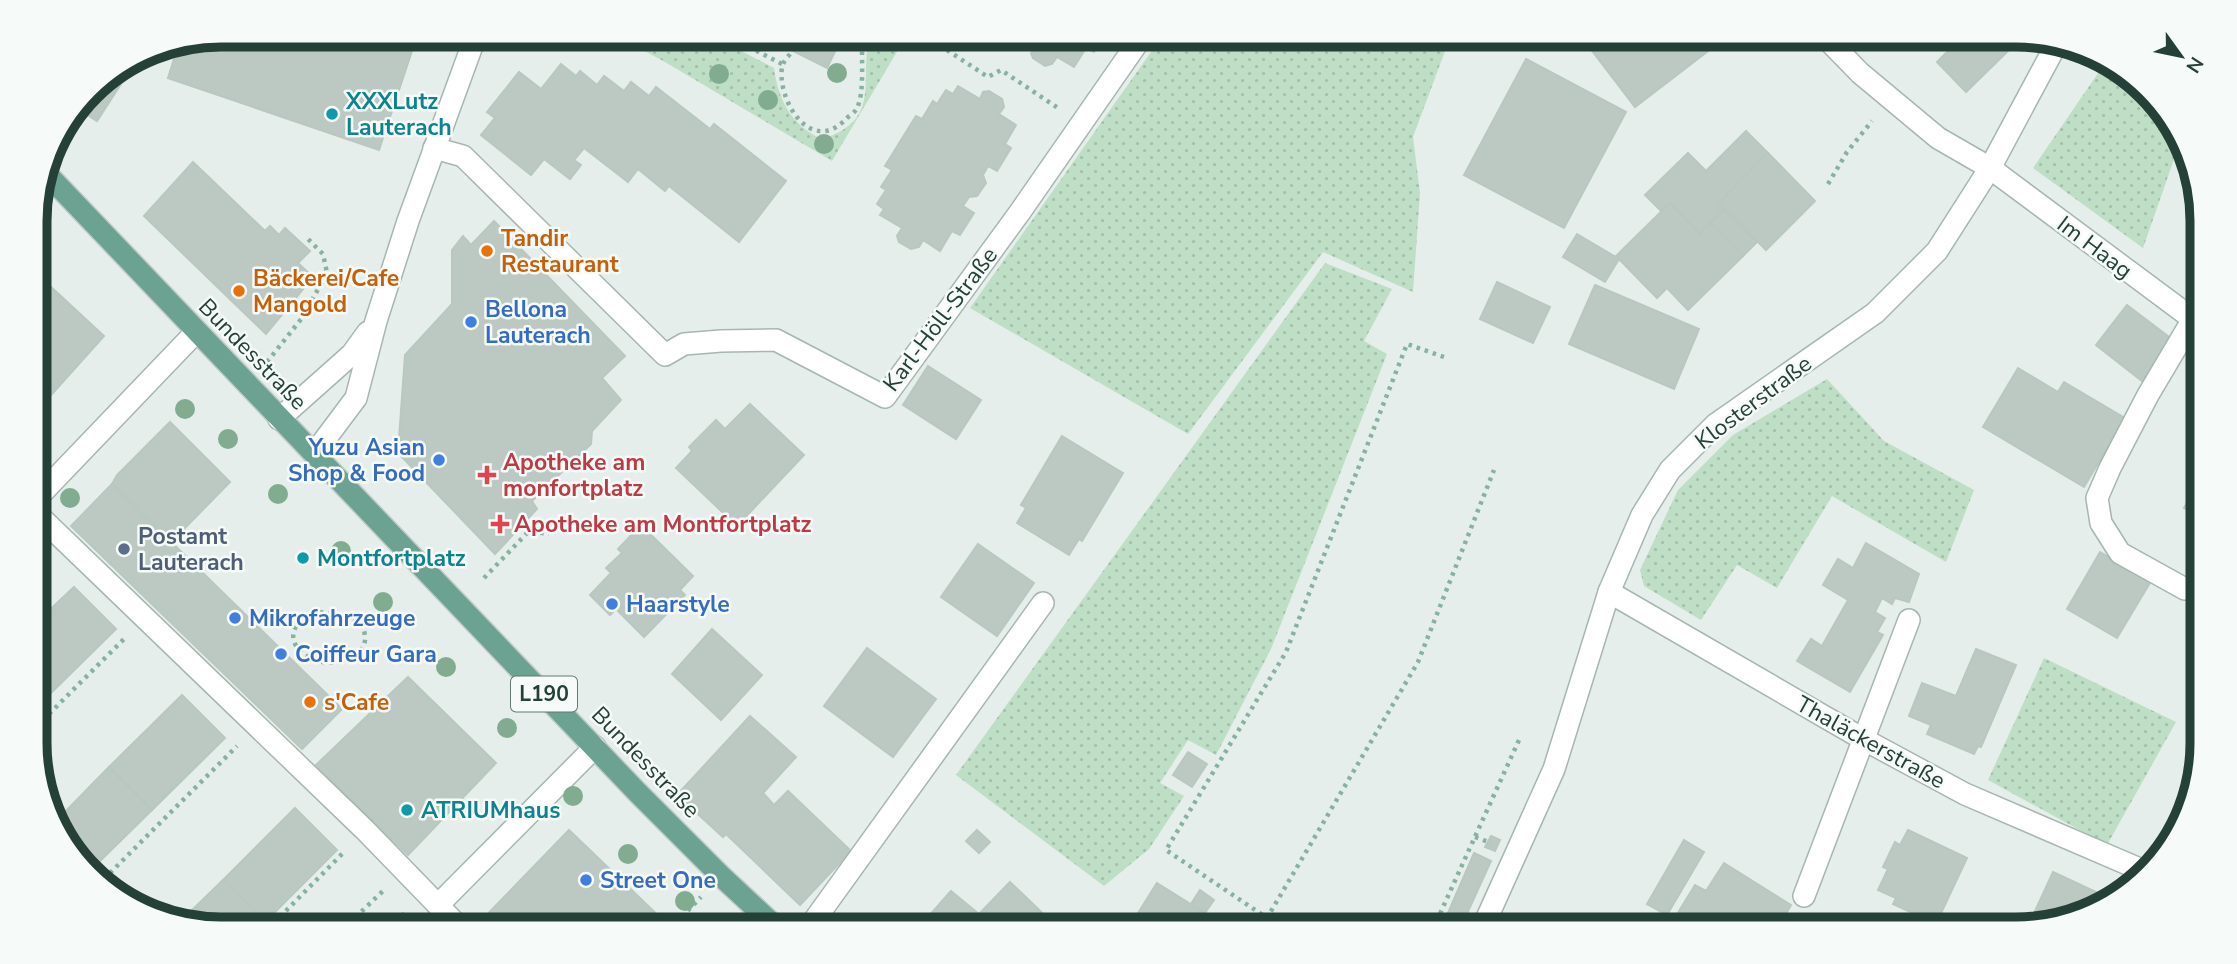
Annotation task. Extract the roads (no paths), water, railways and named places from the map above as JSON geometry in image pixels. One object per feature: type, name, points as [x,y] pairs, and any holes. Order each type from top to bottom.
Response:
[{"type":"main road","name":"Bundesstraße","points":[[52,180],[595,747],[721,876],[765,917]]},
{"type":"street","name":"Karl-Höll-Straße","points":[[434,148],[463,156],[665,355],[684,344],[776,340],[881,404],[1013,223],[1134,47]]},
{"type":"street","name":"Im Haag","points":[[1834,47],[1860,74],[1938,138],[1990,168],[2190,317]]},
{"type":"street","points":[[314,454],[356,398],[376,321],[470,48]]},
{"type":"street","name":"Klosterstraße","points":[[1488,916],[1553,769],[1609,592],[1642,515],[1670,470],[1716,424],[1875,313],[1937,251],[1990,168],[2052,51]]},
{"type":"street","points":[[279,419],[352,354],[376,321]]},
{"type":"street","points":[[47,487],[196,332]]},
{"type":"street","points":[[2185,589],[2120,553],[2101,523],[2097,498],[2148,396],[2190,333]]},
{"type":"street","points":[[47,524],[365,830],[449,917]]},
{"type":"street","name":"Thaläckerstraße","points":[[1609,592],[1863,739],[1965,794],[2137,868]]},
{"type":"street","points":[[817,917],[1043,603]]},
{"type":"street","points":[[1804,896],[1909,620]]},
{"type":"street","points":[[438,905],[595,747]]},
{"type":"place","name":"XXXLutz Lauterach","points":[[332,114]]},
{"type":"place","name":"Tandir Restaurant","points":[[487,251]]},
{"type":"place","name":"Bäckerei/Cafe Mangold","points":[[239,291]]},
{"type":"place","name":"Bellona Lauterach","points":[[471,322]]},
{"type":"place","name":"Yuzu Asian Shop & Food","points":[[439,460]]},
{"type":"place","name":"Apotheke am monfortplatz","points":[[487,475]]},
{"type":"place","name":"Apotheke am Montfortplatz","points":[[500,524]]},
{"type":"place","name":"Postamt Lauterach","points":[[124,549]]},
{"type":"place","name":"Montfortplatz","points":[[303,558]]},
{"type":"place","name":"Haarstyle","points":[[612,604]]},
{"type":"place","name":"Mikrofahrzeuge","points":[[235,618]]},
{"type":"place","name":"Coiffeur Gara","points":[[281,654]]},
{"type":"place","name":"s'Cafe","points":[[310,702]]},
{"type":"place","name":"ATRIUMhaus","points":[[407,810]]},
{"type":"place","name":"Street One","points":[[586,880]]}]
